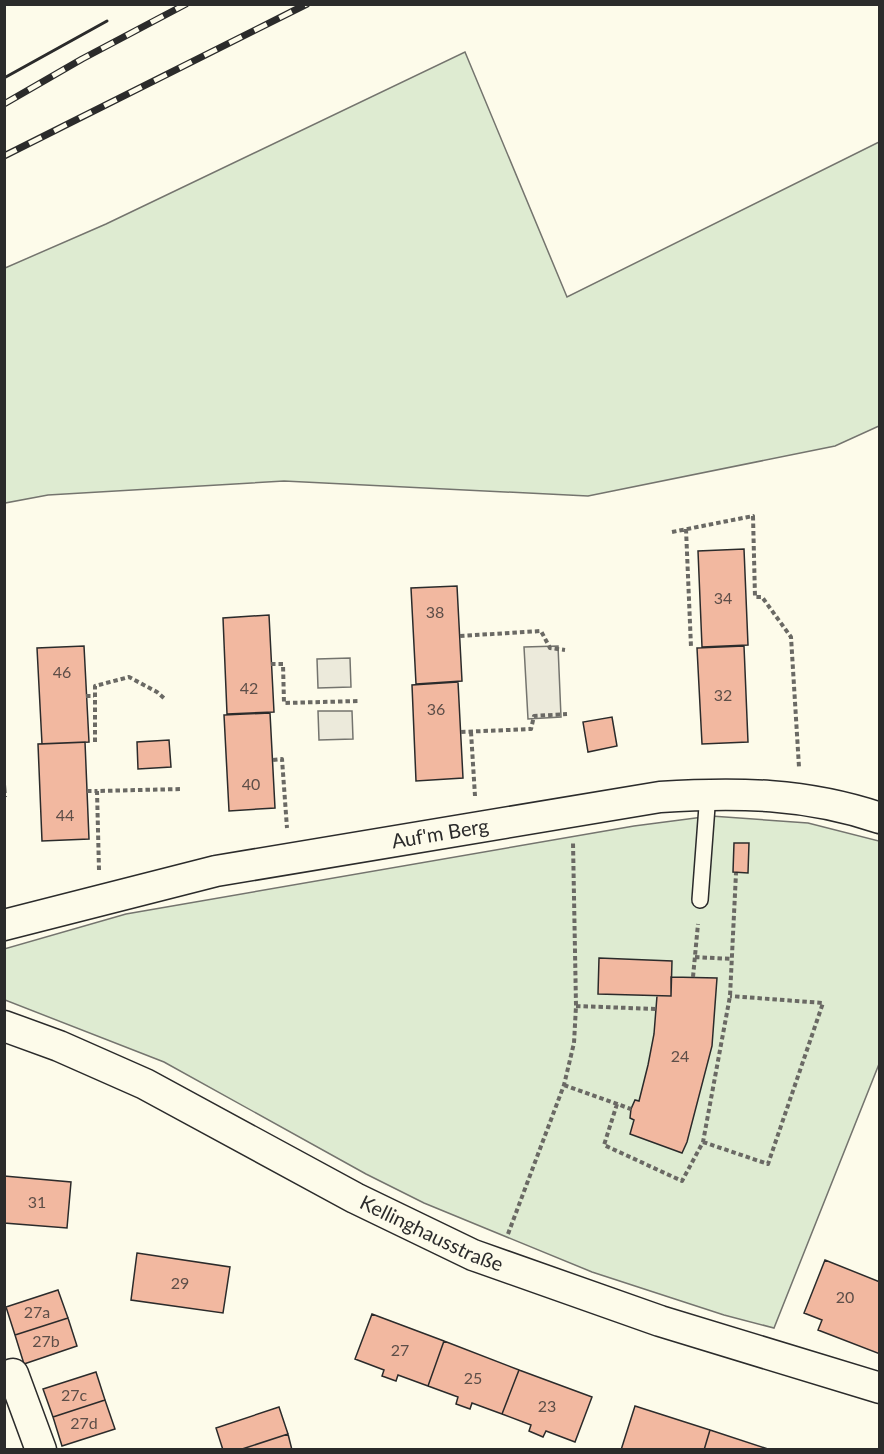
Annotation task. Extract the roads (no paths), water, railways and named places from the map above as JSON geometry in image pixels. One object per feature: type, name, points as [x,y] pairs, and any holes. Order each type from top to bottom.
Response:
[{"type":"street","name":"Auf'm Berg","points":[[4,925],[216,871],[660,797],[754,794],[801,798],[879,818]]},
{"type":"street","name":"Kellinghausstraße","points":[[4,1026],[59,1046],[145,1084],[355,1198],[473,1255],[660,1321],[879,1388]]},
{"type":"street","points":[[4,1377],[13,1374],[41,1449]]},
{"type":"lane","points":[[700,900],[708,794]]},
{"type":"railway","points":[[4,104],[82,59],[186,4]]},
{"type":"railway","points":[[4,156],[307,4]]}]
